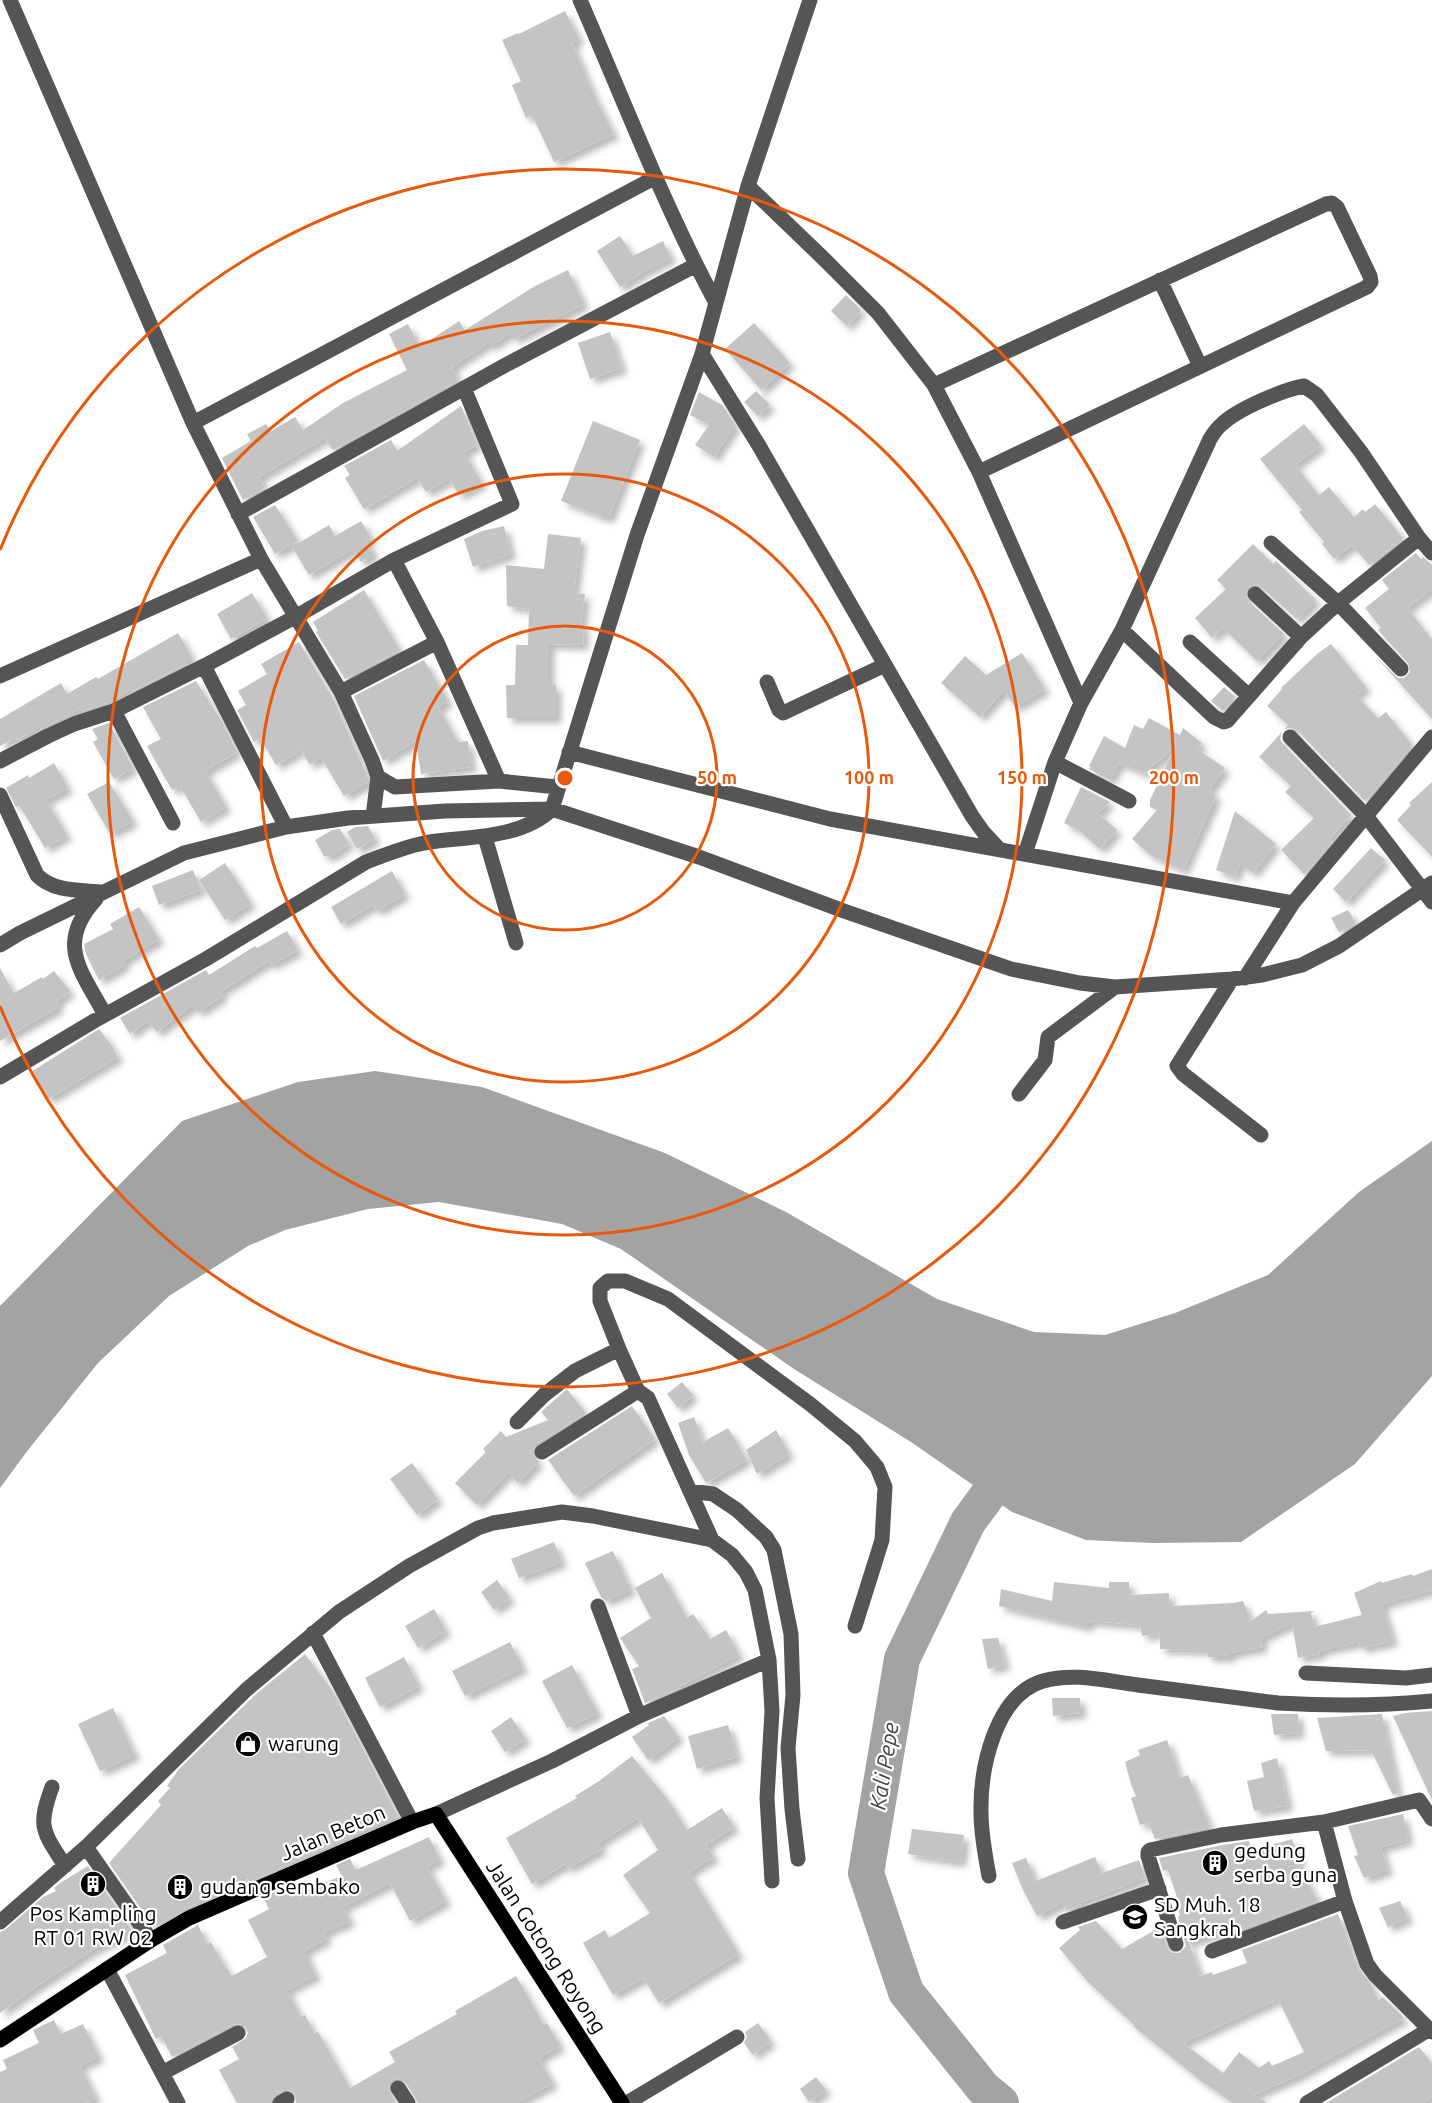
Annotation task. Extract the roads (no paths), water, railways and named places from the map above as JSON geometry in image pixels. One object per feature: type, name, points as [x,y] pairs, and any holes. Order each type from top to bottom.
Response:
[{"type":"main road","name":"Jalan Beton","points":[[0,2040],[151,1940],[189,1918],[412,1822],[436,1814]]},
{"type":"main road","name":"Jalan Gotong Royong","points":[[436,1814],[622,2103]]},
{"type":"street","points":[[10,0],[193,423],[261,559],[341,692],[372,760],[378,777],[373,816]]},
{"type":"street","points":[[580,0],[656,177],[716,303]]},
{"type":"street","points":[[0,1077],[206,959],[366,862],[424,843],[485,837],[540,820],[552,809],[637,536],[702,354],[748,186],[810,0]]},
{"type":"street","points":[[193,423],[656,177]]},
{"type":"street","points":[[748,186],[878,313],[934,385],[979,472],[1081,703]]},
{"type":"street","points":[[934,385],[1332,202],[1337,207],[1370,276],[1371,282],[1367,286],[979,472]]},
{"type":"street","points":[[238,514],[464,388],[696,265]]},
{"type":"street","points":[[1160,280],[1200,366]]},
{"type":"street","points":[[702,354],[758,444],[972,816],[999,849]]},
{"type":"street","points":[[1024,854],[1055,762],[1081,703],[1122,630],[1210,439],[1220,425],[1235,414],[1304,386],[1317,395],[1361,452],[1432,554]]},
{"type":"street","points":[[0,761],[74,724],[114,711],[204,666],[394,560],[512,504],[464,388]]},
{"type":"street","points":[[1122,630],[1220,721],[1227,721],[1301,637],[1338,603],[1419,538]]},
{"type":"street","points":[[1271,543],[1338,603],[1401,669]]},
{"type":"street","points":[[0,676],[261,559]]},
{"type":"street","points":[[394,560],[436,642],[499,781]]},
{"type":"street","points":[[1256,594],[1301,637]]},
{"type":"street","points":[[341,692],[436,642]]},
{"type":"street","points":[[1190,642],[1248,695]]},
{"type":"street","points":[[767,682],[779,710],[783,713],[885,665]]},
{"type":"street","points":[[204,666],[286,827]]},
{"type":"street","points":[[114,711],[173,823]]},
{"type":"street","points":[[0,945],[184,853],[286,827],[373,816],[552,809],[699,857],[844,912],[1011,969],[1080,983],[1115,987],[1239,979],[1302,965],[1339,946],[1429,891],[1367,817],[1290,737]]},
{"type":"street","points":[[1261,1135],[1183,1074],[1178,1066],[1293,903],[1432,737]]},
{"type":"street","points":[[569,752],[830,819],[1293,903]]},
{"type":"street","points":[[1055,762],[1129,801]]},
{"type":"street","points":[[378,777],[395,787],[499,781],[557,787]]},
{"type":"street","points":[[0,795],[37,875],[44,882],[53,887],[102,892]]},
{"type":"street","points":[[485,837],[516,943]]},
{"type":"street","points":[[102,892],[84,912],[78,925],[74,945],[76,960],[105,1015]]},
{"type":"street","points":[[0,931],[20,933]]},
{"type":"street","points":[[1019,1094],[1045,1060],[1048,1037],[1115,987]]},
{"type":"street","points":[[712,1540],[648,1398],[638,1390],[619,1349],[600,1301],[600,1288],[608,1281],[625,1281],[668,1299],[810,1404],[855,1441],[877,1467],[885,1486],[882,1540],[855,1626]]},
{"type":"street","points":[[517,1422],[544,1395],[575,1371],[619,1349]]},
{"type":"street","points":[[542,1452],[638,1390]]},
{"type":"street","points":[[690,1491],[713,1494],[737,1510],[766,1538],[774,1550],[792,1634],[793,1695],[788,1748],[798,1859]]},
{"type":"street","points":[[0,1922],[86,1847],[246,1690],[355,1601],[409,1566],[478,1528],[493,1523],[562,1512],[712,1540],[732,1555],[746,1572],[755,1590],[769,1660],[772,1711],[767,1798],[772,1881]]},
{"type":"street","points":[[598,1606],[639,1716]]},
{"type":"street","points":[[313,1633],[412,1822]]},
{"type":"street","points":[[436,1814],[552,1761],[639,1716],[769,1660]]},
{"type":"street","points":[[1306,1673],[1406,1678],[1432,1675]]},
{"type":"street","points":[[989,1876],[983,1844],[981,1811],[984,1774],[993,1735],[1003,1714],[1016,1697],[1041,1682],[1076,1676],[1278,1703],[1309,1705],[1432,1701]]},
{"type":"street","points":[[52,1787],[42,1821],[45,1832],[65,1866]]},
{"type":"street","points":[[1176,1944],[1148,1856],[1150,1850],[1221,1835],[1324,1822],[1425,1797],[1432,1819]]},
{"type":"street","points":[[1307,2103],[1431,2030],[1375,1975],[1367,1964],[1345,1900],[1324,1822]]},
{"type":"street","points":[[86,1847],[151,1940]]},
{"type":"street","points":[[1063,1922],[1159,1889]]},
{"type":"street","points":[[1212,1951],[1345,1900]]},
{"type":"street","points":[[107,1969],[178,2103]]},
{"type":"street","points":[[162,2073],[238,2033]]},
{"type":"street","points":[[627,2103],[736,2037]]},
{"type":"street","points":[[398,2088],[408,2103]]},
{"type":"waterway","name":"Kali Pepe","points":[[1001,2103],[983,2088],[906,1992],[866,1873],[902,1659],[968,1522],[1016,1457]]},
{"type":"place","name":"warung","points":[[248,1744]]},
{"type":"place","name":"gedung serba guna","points":[[1215,1863]]},
{"type":"place","name":"Pos Kampling RT 01 RW 02","points":[[93,1884]]},
{"type":"place","name":"gudang sembako","points":[[180,1887]]},
{"type":"place","name":"SD Muh. 18 Sangkrah","points":[[1135,1917]]}]
